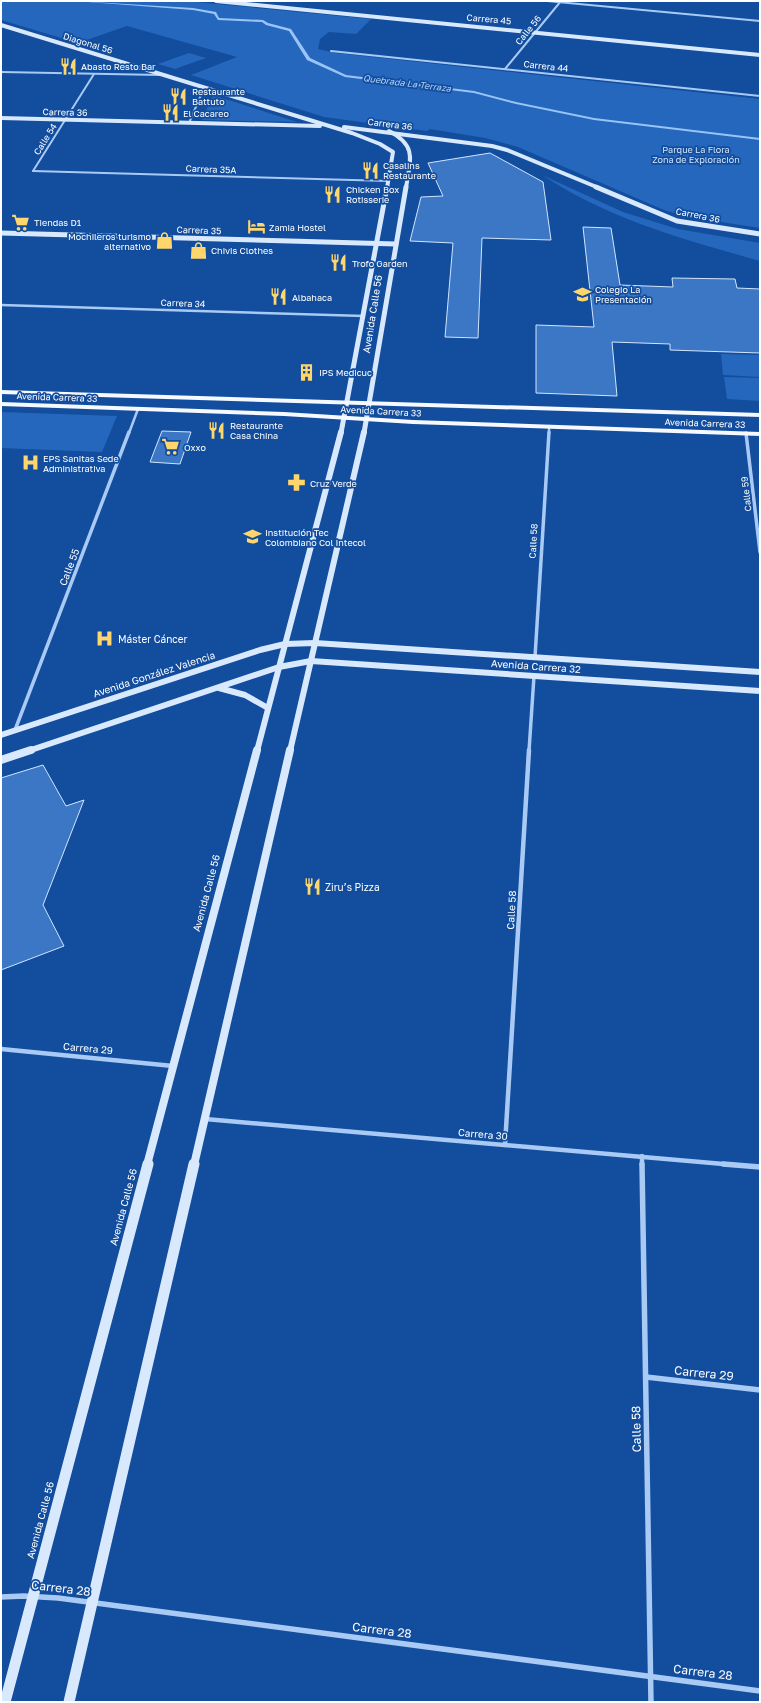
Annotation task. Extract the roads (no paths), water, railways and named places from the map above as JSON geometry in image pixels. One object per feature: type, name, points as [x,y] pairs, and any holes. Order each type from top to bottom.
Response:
[{"type":"main road","name":"Avenida Carrera 33","points":[[1,392],[348,403],[454,404],[760,415]]},
{"type":"main road","name":"Avenida Carrera 33","points":[[1,404],[760,434]]},
{"type":"street","name":"Carrera 45","points":[[216,1],[760,55]]},
{"type":"street","points":[[547,1],[760,21]]},
{"type":"street","name":"Calle 56","points":[[505,69],[560,2]]},
{"type":"street","name":"Diagonal 56","points":[[1,25],[330,126]]},
{"type":"street","name":"Carrera 44","points":[[331,51],[760,96]]},
{"type":"street","points":[[1,72],[164,75]]},
{"type":"street","name":"Calle 54","points":[[33,172],[94,74]]},
{"type":"street","points":[[189,123],[204,88]]},
{"type":"street","name":"Carrera 36","points":[[1,118],[330,126],[389,131],[476,142],[499,148],[677,221],[760,234]]},
{"type":"street","name":"Avenida Calle 56","points":[[5,1702],[345,418],[393,156],[390,150],[369,139],[330,126]]},
{"type":"street","name":"Avenida Calle 56","points":[[69,1702],[367,419],[411,153],[404,142],[389,131]]},
{"type":"street","name":"Carrera 35A","points":[[33,172],[388,181]]},
{"type":"street","name":"Carrera 35","points":[[1,232],[396,244]]},
{"type":"street","name":"Carrera 34","points":[[1,305],[364,316]]},
{"type":"street","name":"Calle 55","points":[[15,730],[138,409]]},
{"type":"street","name":"Calle 58","points":[[535,657],[549,426]]},
{"type":"street","name":"Calle 59","points":[[746,433],[760,552]]},
{"type":"street","name":"Avenida González Valencia","points":[[1,735],[260,650],[285,644],[315,643]]},
{"type":"street","name":"Avenida Carrera 32","points":[[315,643],[760,672]]},
{"type":"street","points":[[1,760],[279,667],[311,661]]},
{"type":"street","name":"Avenida Carrera 32","points":[[311,661],[760,691]]},
{"type":"street","name":"Calle 58","points":[[505,1145],[534,676]]},
{"type":"street","points":[[216,688],[243,693],[256,699],[268,708]]},
{"type":"street","name":"Carrera 29","points":[[1,1049],[173,1066]]},
{"type":"street","name":"Carrera 30","points":[[205,1118],[760,1167]]},
{"type":"street","name":"Calle 58","points":[[642,1156],[651,1702]]},
{"type":"street","name":"Carrera 29","points":[[646,1377],[760,1390]]},
{"type":"street","name":"Carrera 28","points":[[1,1597],[14,1594],[92,1603],[760,1691]]},
{"type":"waterway","name":"Quebrada La Terraza","points":[[77,1],[193,9],[215,13],[218,19],[263,21],[267,24],[290,30],[308,59],[345,76],[474,92],[516,103],[594,119],[760,139]]},
{"type":"place","name":"Abasto Resto Bar","points":[[68,66]]},
{"type":"place","name":"Restaurante Battuto","points":[[179,96]]},
{"type":"place","name":"El Cacareo","points":[[170,113]]},
{"type":"place","name":"Casalins Restaurante","points":[[370,170]]},
{"type":"place","name":"Chicken Box Rotisserie","points":[[333,194]]},
{"type":"place","name":"Tiendas D1","points":[[21,222]]},
{"type":"place","name":"Zamia Hostel","points":[[256,227]]},
{"type":"place","name":"Mochileros turismo alternativo","points":[[164,241]]},
{"type":"place","name":"Chivis Clothes","points":[[198,250]]},
{"type":"place","name":"Trofo Garden","points":[[339,263]]},
{"type":"place","name":"Colegio La Presentación","points":[[582,294]]},
{"type":"place","name":"Albahaca","points":[[279,297]]},
{"type":"place","name":"IPS Medicuc","points":[[306,372]]},
{"type":"place","name":"Restaurante Casa China","points":[[217,430]]},
{"type":"place","name":"Oxxo","points":[[171,447]]},
{"type":"place","name":"EPS Sanitas Sede Administrativa","points":[[30,463]]},
{"type":"place","name":"Cruz Verde","points":[[297,483]]},
{"type":"place","name":"Institución Tec Colombiano Col Intecol","points":[[252,537]]},
{"type":"place","name":"Máster Cáncer","points":[[105,639]]},
{"type":"place","name":"Ziru’s Pizza","points":[[312,887]]},
{"type":"park label","name":"Parque La Flora Zona de Exploración","points":[[696,154]]}]
